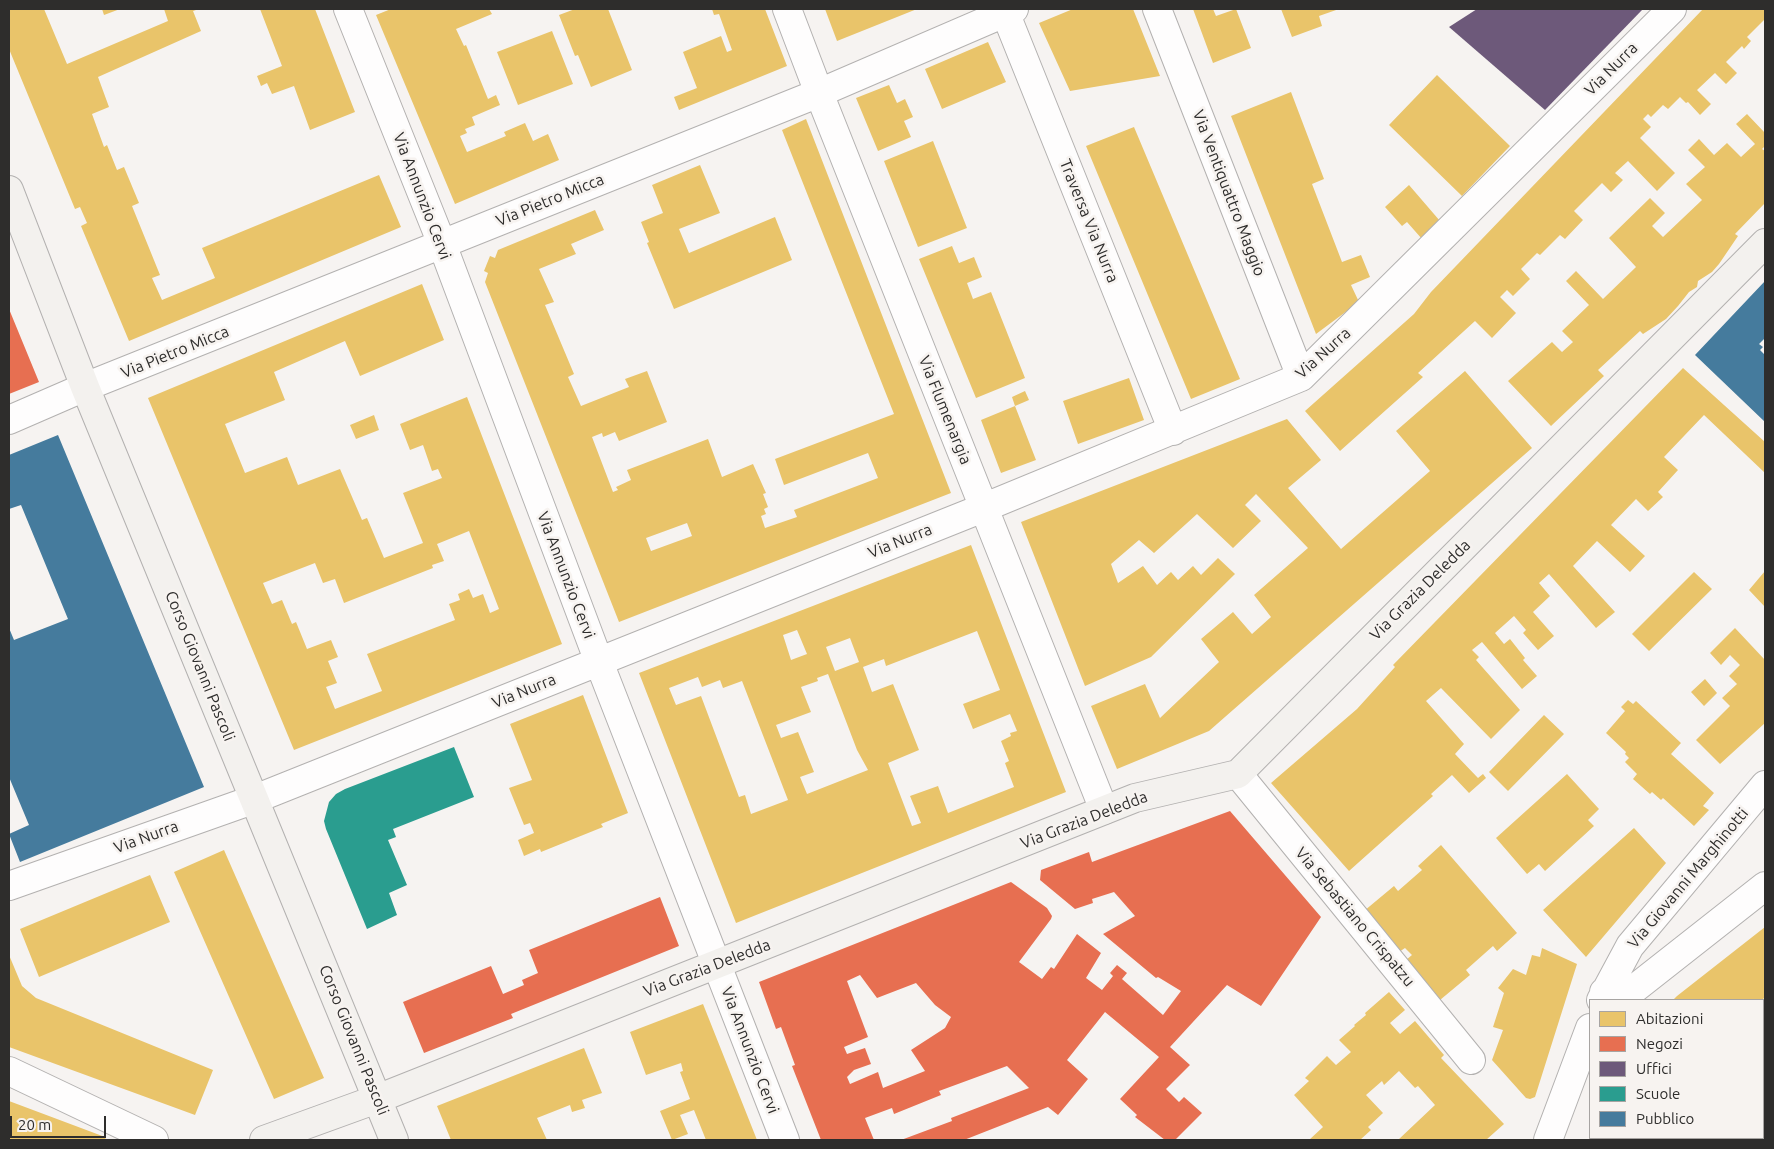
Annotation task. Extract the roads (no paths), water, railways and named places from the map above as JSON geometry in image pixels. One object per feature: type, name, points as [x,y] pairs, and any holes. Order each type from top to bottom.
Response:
[{"type":"street","name":"Via Annunzio Cervi","points":[[348,9],[442,244],[599,662],[785,1140]]},
{"type":"street","name":"Via Flumenargia","points":[[787,9],[818,93],[1104,810]]},
{"type":"street","name":"Via Ventiquattro Maggio","points":[[1157,9],[1301,377]]},
{"type":"street","name":"Via Nurra","points":[[9,886],[255,799],[983,508],[1301,377],[1672,9]]},
{"type":"street","name":"Via Pietro Micca","points":[[9,420],[818,93],[1009,10]]},
{"type":"street","name":"Traversa Via Nurra","points":[[1009,10],[1173,431]]},
{"type":"street","name":"Corso Giovanni Pascoli","points":[[9,190],[85,388],[394,1140]]},
{"type":"street","name":"Via Grazia Deledda","points":[[264,1140],[377,1099],[1135,798],[1238,774],[1765,242]]},
{"type":"street","name":"Via Sebastiano Crispatzu","points":[[1238,774],[1472,1060]]},
{"type":"street","name":"Via Giovanni Marghinotti","points":[[1602,996],[1630,946],[1765,785]]},
{"type":"street","points":[[1602,996],[1629,993],[1765,886]]},
{"type":"street","points":[[1548,1140],[1589,1031]]},
{"type":"street","points":[[9,1071],[154,1140]]}]
